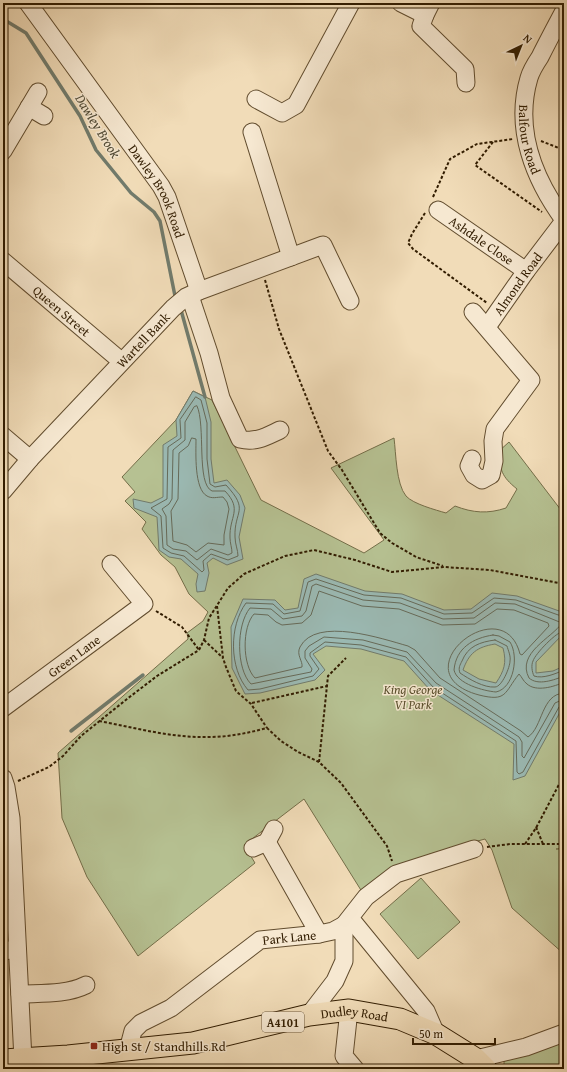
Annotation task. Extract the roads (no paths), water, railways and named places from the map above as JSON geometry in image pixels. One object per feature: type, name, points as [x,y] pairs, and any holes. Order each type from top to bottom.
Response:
[{"type":"main road","name":"Dudley Road","points":[[68,1063],[128,1050],[193,1043],[309,1015],[349,1010],[400,1019],[436,1034],[481,1064]]},
{"type":"main road","name":"A4101","points":[[13,1060],[68,1063]]},
{"type":"street","name":"Dawley Brook Road","points":[[28,3],[168,197],[221,398],[240,439],[248,441],[261,439],[280,430]]},
{"type":"street","points":[[256,99],[282,113],[296,105],[351,3]]},
{"type":"street","points":[[401,3],[428,9],[422,26],[465,68],[466,83]]},
{"type":"street","name":"Balfour Road","points":[[562,218],[538,180],[528,151],[524,119],[529,77],[564,11]]},
{"type":"street","points":[[3,151],[38,92]]},
{"type":"street","points":[[29,107],[44,116]]},
{"type":"street","points":[[252,132],[291,257]]},
{"type":"street","name":"Ashdale Close","points":[[432,207],[526,271]]},
{"type":"street","name":"Almond Road","points":[[486,327],[562,218]]},
{"type":"street","name":"Wartell Bank","points":[[3,491],[30,459],[172,308],[194,293],[323,245],[350,301]]},
{"type":"street","name":"Queen Street","points":[[3,261],[121,361]]},
{"type":"street","name":"Almond Road","points":[[472,459],[469,466],[474,476],[482,480],[491,475],[494,461],[493,441],[495,429],[531,380],[473,312]]},
{"type":"street","points":[[3,436],[30,459]]},
{"type":"street","name":"Green Lane","points":[[3,708],[144,604],[111,564]]},
{"type":"street","points":[[5,783],[11,818],[10,950],[20,994],[13,1060]]},
{"type":"street","points":[[265,840],[319,934]]},
{"type":"street","points":[[309,1015],[335,981],[344,961],[344,925],[366,897],[396,874],[474,849]]},
{"type":"street","points":[[344,925],[355,924],[426,1012],[436,1034]]},
{"type":"street","name":"Park Lane","points":[[128,1050],[133,1031],[141,1023],[171,1008],[260,940],[319,934],[333,931],[344,925]]},
{"type":"street","points":[[20,994],[63,992],[77,990],[86,985]]},
{"type":"street","points":[[349,1010],[344,1056],[355,1069]]},
{"type":"street","points":[[481,1064],[564,1033]]},
{"type":"water","points":[[193,391],[205,397],[211,422],[211,459],[214,483],[227,480],[240,495],[245,508],[239,537],[243,559],[227,565],[213,558],[207,563],[209,573],[205,591],[197,592],[196,584],[198,574],[181,559],[169,557],[159,550],[157,517],[134,508],[133,499],[151,503],[163,497],[163,445],[177,436],[176,420]]},
{"type":"water","points":[[316,574],[365,591],[402,594],[444,610],[471,609],[492,593],[517,596],[562,612],[564,615],[564,633],[536,662],[536,673],[553,671],[564,666],[564,705],[525,776],[513,780],[514,744],[430,690],[404,661],[361,649],[326,646],[313,654],[325,670],[315,680],[260,693],[245,694],[232,668],[231,627],[243,599],[275,600],[285,610],[298,608],[304,579]],"holes":[[[495,644],[503,648],[505,663],[501,675],[496,683],[479,679],[463,670],[471,655],[479,649]]]},
{"type":"waterway","name":"Dawley Brook","points":[[3,19],[26,33],[80,116],[96,150],[131,193],[154,212],[160,221],[175,296]]},
{"type":"waterway","name":"Dawley Brook","points":[[181,310],[205,397]]},
{"type":"waterway","points":[[71,731],[143,675]]},
{"type":"place","name":"High St / Standhills Rd","points":[[94,1046]]},
{"type":"park label","name":"King George VI Park","points":[[413,696]]}]
